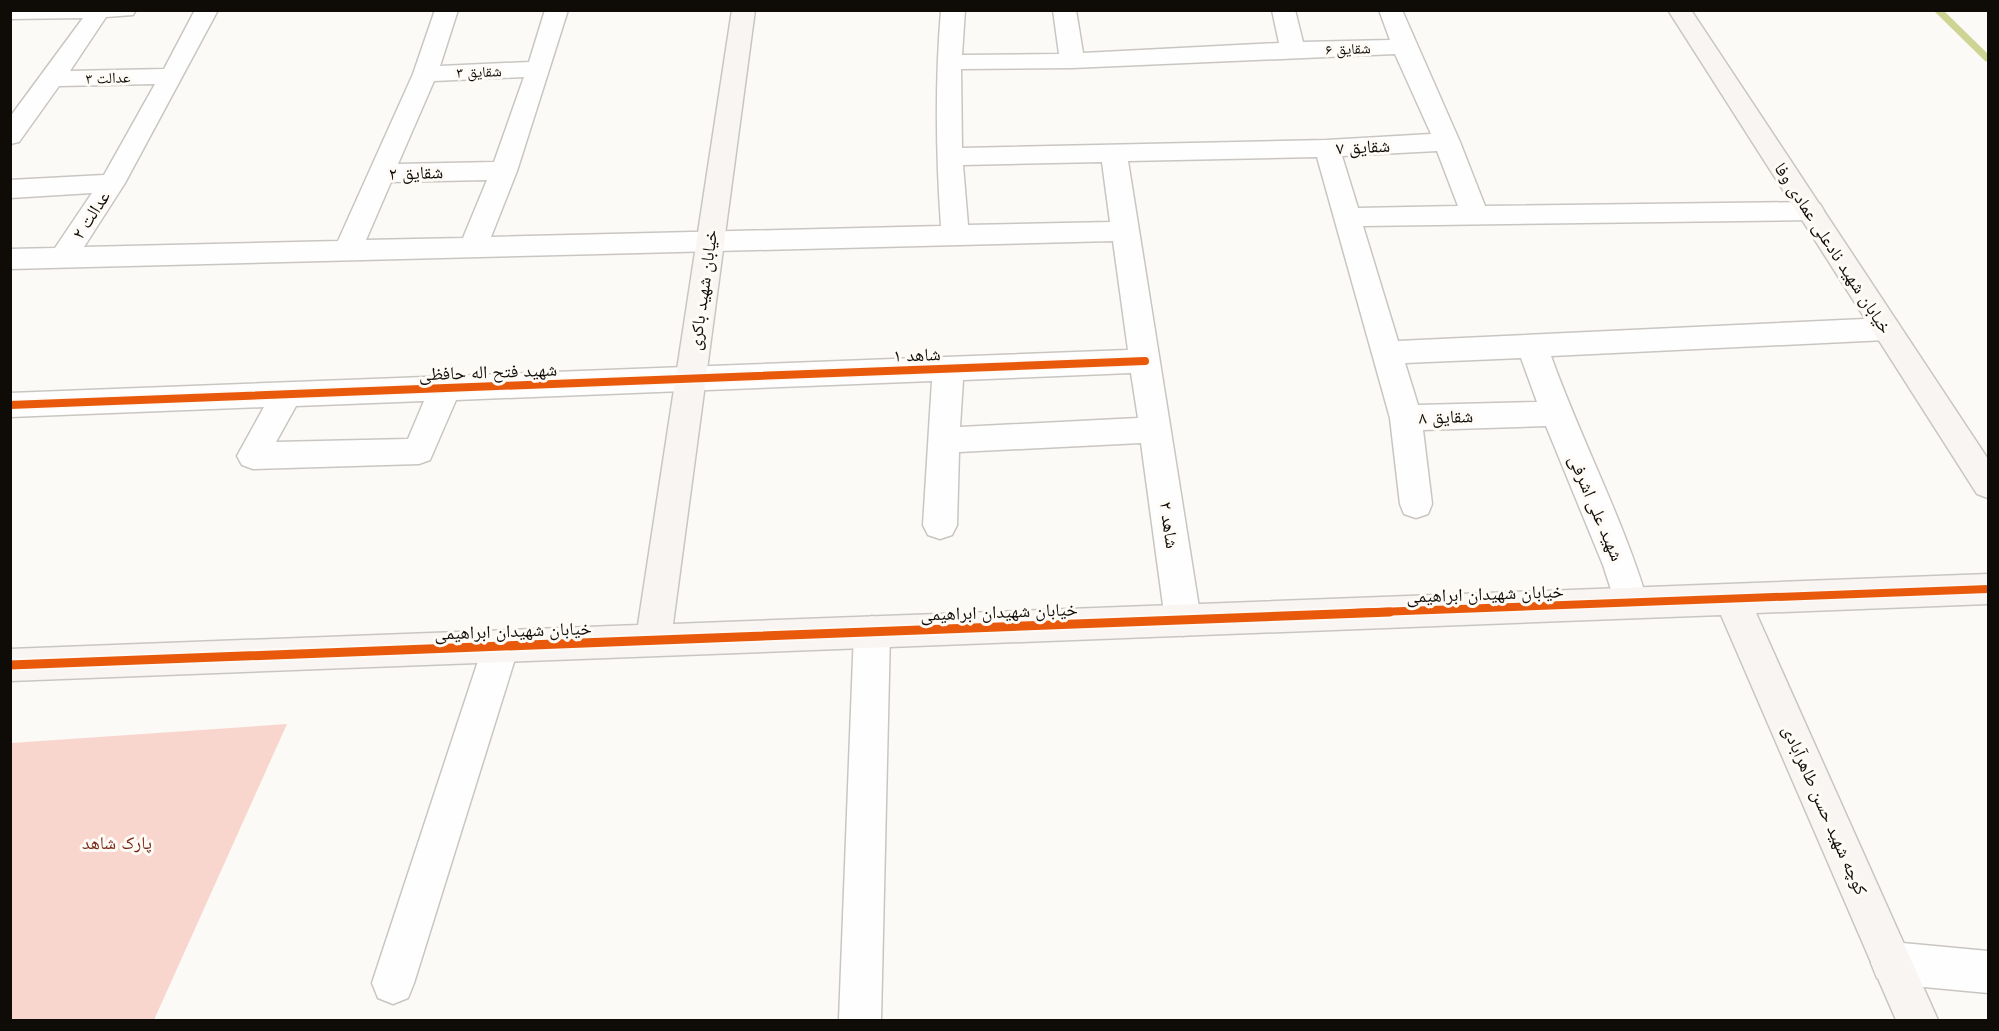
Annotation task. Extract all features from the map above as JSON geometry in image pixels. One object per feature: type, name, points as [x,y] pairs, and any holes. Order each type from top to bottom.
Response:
[{"type":"street","points":[[10,12],[125,10]]},
{"type":"street","points":[[112,183],[207,10]]},
{"type":"street","name":"شقایق ۳","points":[[447,10],[425,74],[539,69]]},
{"type":"street","points":[[473,248],[504,171],[557,10]]},
{"type":"street","name":"خیابان شهید باکری","points":[[653,640],[744,10]]},
{"type":"street","points":[[953,10],[949,157],[955,235]]},
{"type":"street","points":[[1064,10],[1072,61]]},
{"type":"street","points":[[1283,10],[1293,51]]},
{"type":"street","points":[[1390,10],[1404,47],[1447,142],[1475,216]]},
{"type":"street","name":"خیابان شهید نادعلی عمادی وفا","points":[[1679,10],[1989,485]]},
{"type":"street","name":"عدالت ۳","points":[[52,79],[99,11]]},
{"type":"street","name":"شقایق ۶","points":[[950,62],[1072,61],[1404,47]]},
{"type":"street","points":[[381,173],[425,74]]},
{"type":"street","name":"عدالت ۳","points":[[52,79],[172,76]]},
{"type":"street","points":[[10,136],[52,79]]},
{"type":"street","name":"شقایق ۷","points":[[1387,353],[1327,148],[1447,142]]},
{"type":"street","points":[[949,157],[1327,148]]},
{"type":"street","points":[[944,440],[1155,430],[1114,154]]},
{"type":"street","name":"شقایق ۲","points":[[348,251],[381,173],[504,171]]},
{"type":"street","name":"عدالت ۲","points":[[10,189],[112,183]]},
{"type":"street","name":"عدالت ۲","points":[[10,259],[63,258],[112,183]]},
{"type":"street","points":[[1347,218],[1810,211]]},
{"type":"street","points":[[63,258],[1125,231]]},
{"type":"street","points":[[1387,353],[1886,328]]},
{"type":"street","points":[[1532,345],[1556,414]]},
{"type":"street","name":"شقایق ۸","points":[[1387,353],[1406,418],[1556,414]]},
{"type":"street","name":"شاهد ۱","points":[[690,379],[1145,361]]},
{"type":"street","name":"شاهد ۱","points":[[940,525],[948,369]]},
{"type":"street","name":"شهید فتح اله حافظی","points":[[445,388],[419,451],[253,456],[287,394],[445,388],[690,379]]},
{"type":"street","points":[[10,405],[287,394]]},
{"type":"street","name":"شهید علی اشرفی","points":[[1556,414],[1620,565],[1632,603]]},
{"type":"street","points":[[1406,418],[1416,504]]},
{"type":"street","name":"شاهد ۲","points":[[1155,430],[1183,620]]},
{"type":"street","name":"خیابان شهیدان ابراهیمی","points":[[10,665],[1989,589]]},
{"type":"street","name":"کوچه شهید حسن طاهرآبادی","points":[[1732,599],[1917,1020]]},
{"type":"street","points":[[860,1020],[872,632]]},
{"type":"street","points":[[393,982],[501,646]]},
{"type":"street","points":[[1892,963],[1989,972]]},
{"type":"green space","name":"پارک شاهد","points":[[287,724],[154,1020],[11,1020],[11,743]]},
{"type":"waterway","points":[[1937,10],[1988,59]]},
{"type":"cycle path","points":[[10,405],[1145,361]]},
{"type":"cycle path","points":[[10,665],[1988,589]]}]
